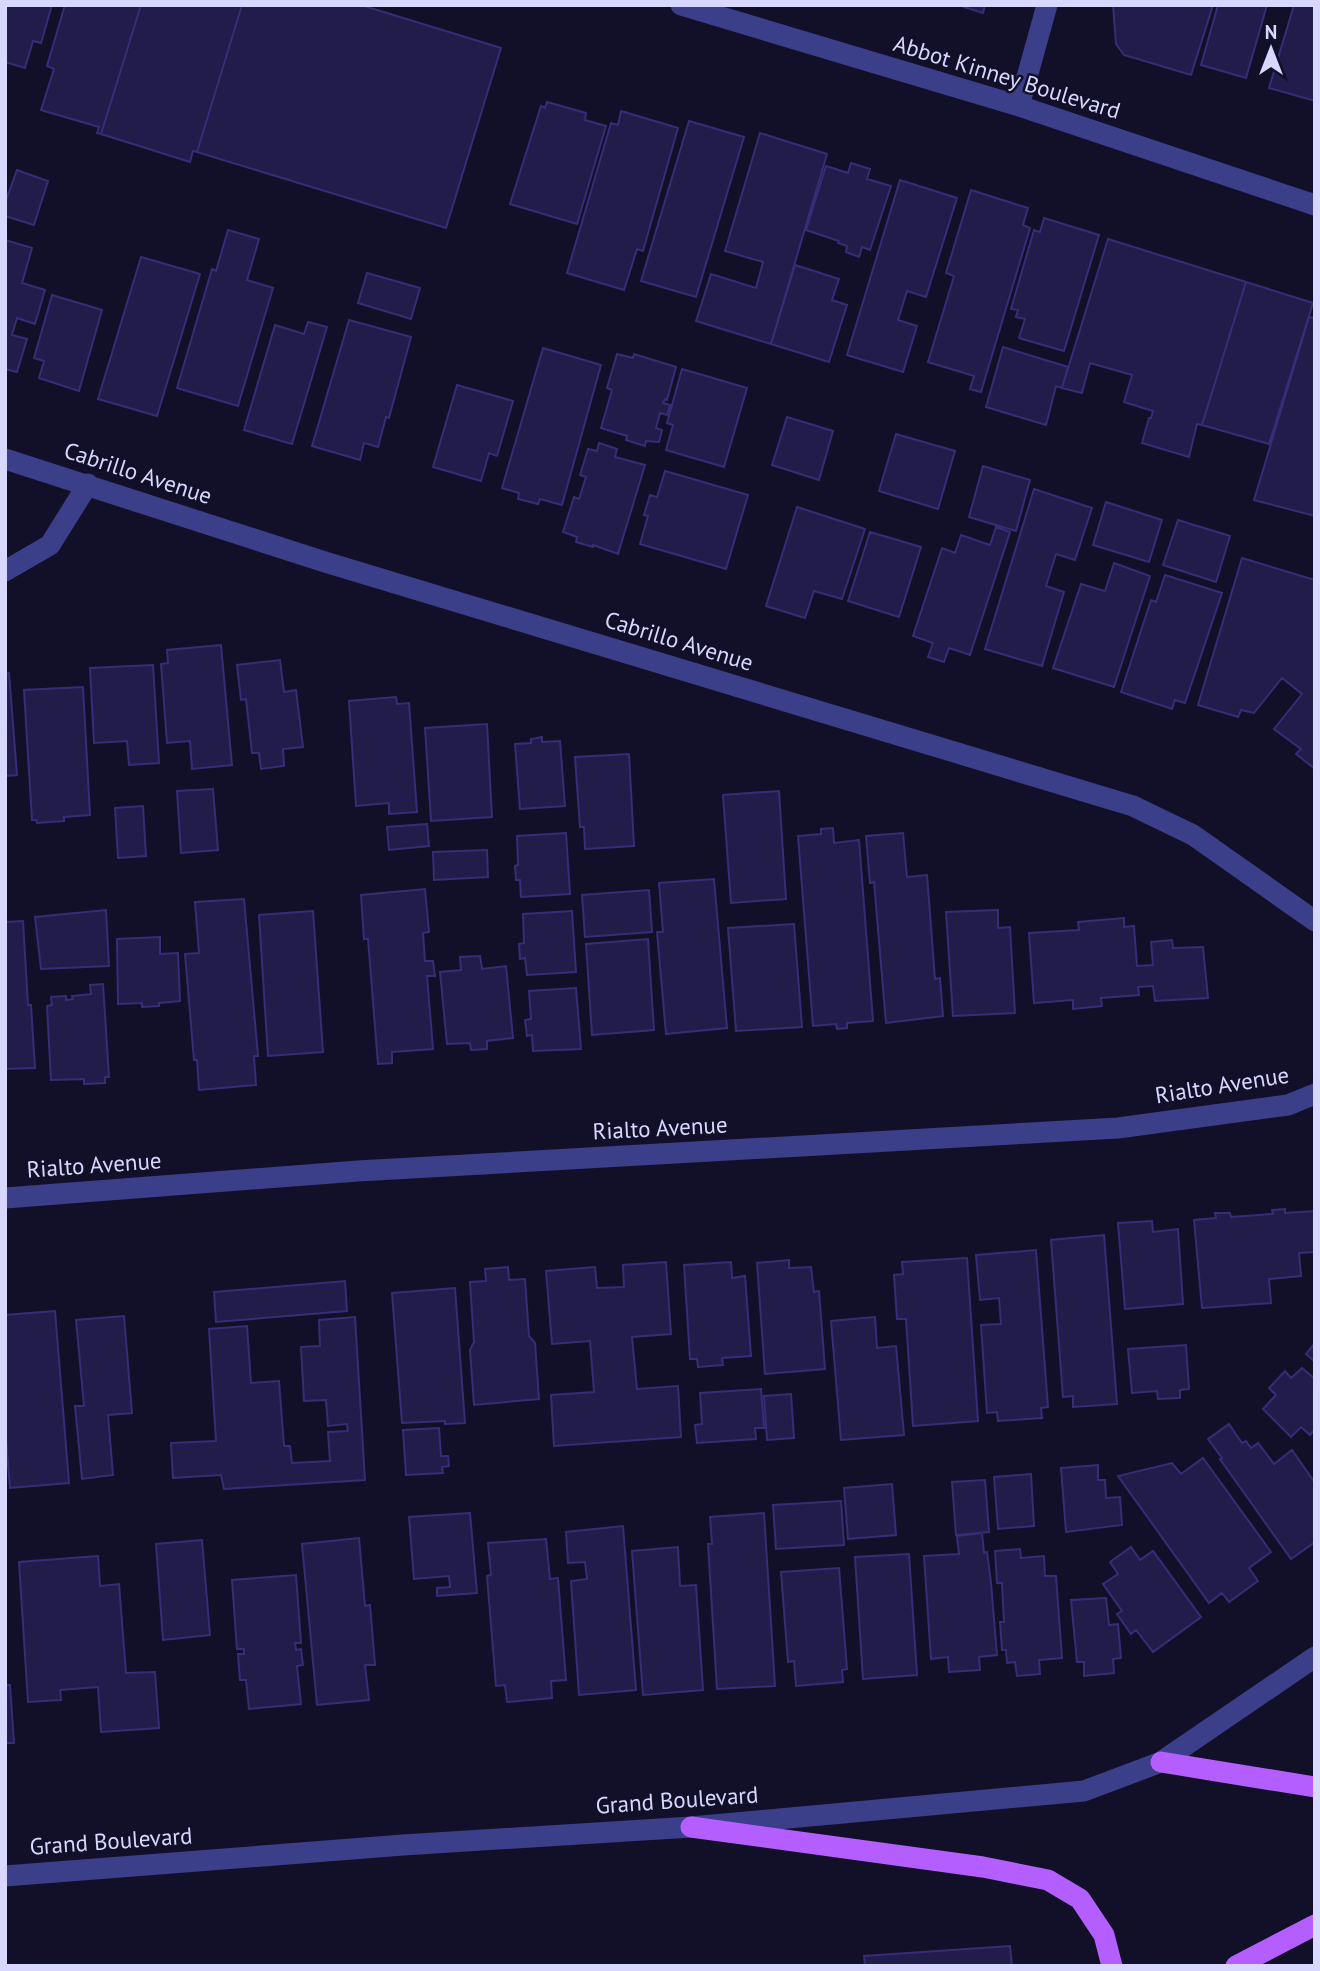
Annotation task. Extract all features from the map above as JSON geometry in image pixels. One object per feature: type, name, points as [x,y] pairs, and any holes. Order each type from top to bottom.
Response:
[{"type":"main road","points":[[1161,1762],[1315,1787]]},
{"type":"main road","points":[[691,1827],[983,1867],[1048,1880],[1080,1899],[1104,1935],[1112,1966]]},
{"type":"main road","points":[[1236,1966],[1315,1924]]},
{"type":"street","name":"Abbot Kinney Boulevard","points":[[681,5],[1019,106],[1315,205]]},
{"type":"street","points":[[1019,106],[1048,5]]},
{"type":"street","name":"Cabrillo Avenue","points":[[5,459],[326,562],[1133,806],[1193,835],[1315,921]]},
{"type":"street","points":[[5,570],[50,545],[88,484]]},
{"type":"street","name":"Rialto Avenue","points":[[5,1198],[358,1171],[1118,1128],[1288,1105],[1315,1094]]},
{"type":"street","name":"Grand Boulevard","points":[[5,1876],[402,1845],[691,1827],[1084,1791],[1161,1762],[1315,1657]]},
{"type":"building","points":[[5,5],[52,5],[41,43],[33,41],[25,68],[5,62]]},
{"type":"building","points":[[65,5],[141,5],[101,134],[97,133],[99,127],[41,110],[54,69],[47,66]]},
{"type":"building","points":[[141,5],[242,5],[197,152],[193,151],[190,162],[101,134]]},
{"type":"building","points":[[242,5],[361,5],[501,48],[446,228],[197,152]]},
{"type":"building","points":[[958,5],[985,5],[983,13]]},
{"type":"building","points":[[1113,5],[1213,5],[1191,75],[1124,55],[1116,44]]},
{"type":"building","points":[[1218,5],[1267,5],[1246,78],[1201,65]]},
{"type":"building","points":[[1294,5],[1315,5],[1315,101],[1269,88]]},
{"type":"building","points":[[547,102],[586,113],[585,120],[606,126],[577,224],[510,204],[541,106],[545,108]]},
{"type":"building","points":[[621,111],[678,128],[643,251],[637,249],[624,290],[567,273],[611,123],[618,125]]},
{"type":"building","points":[[689,121],[744,137],[696,297],[641,281]]},
{"type":"building","points":[[760,133],[827,154],[771,344],[696,321],[711,274],[756,288],[763,262],[725,251]]},
{"type":"building","points":[[851,163],[870,169],[867,179],[891,186],[870,250],[862,247],[859,257],[846,252],[847,246],[838,243],[839,241],[806,230],[826,166],[848,173]]},
{"type":"building","points":[[17,170],[48,181],[34,225],[5,216],[5,203]]},
{"type":"building","points":[[900,180],[957,198],[926,297],[907,291],[898,320],[917,326],[903,372],[847,355]]},
{"type":"building","points":[[971,190],[1028,208],[1023,225],[1030,228],[981,392],[970,389],[974,376],[928,362],[954,276],[946,273]]},
{"type":"building","points":[[1044,218],[1099,235],[1064,351],[1019,338],[1025,319],[1016,317],[1018,310],[1011,309],[1034,230],[1040,232]]},
{"type":"building","points":[[228,230],[259,239],[247,280],[273,288],[238,406],[177,388],[212,269],[216,271]]},
{"type":"building","points":[[1108,239],[1246,282],[1202,425],[1197,424],[1189,457],[1142,443],[1153,411],[1124,402],[1132,375],[1090,363],[1082,393],[1062,388]]},
{"type":"building","points":[[5,240],[32,248],[22,283],[45,290],[35,324],[17,318],[12,335],[27,339],[17,372],[5,369]]},
{"type":"building","points":[[141,257],[200,274],[157,416],[98,399]]},
{"type":"building","points":[[795,265],[839,279],[832,300],[847,305],[829,362],[771,344]]},
{"type":"building","points":[[367,273],[420,288],[411,319],[358,303]]},
{"type":"building","points":[[1246,282],[1313,303],[1269,444],[1202,425]]},
{"type":"building","points":[[52,295],[102,310],[79,391],[39,378],[44,361],[34,358]]},
{"type":"building","points":[[1309,317],[1315,318],[1315,516],[1254,500]]},
{"type":"building","points":[[349,320],[411,337],[389,418],[386,417],[378,447],[364,443],[360,460],[312,446]]},
{"type":"building","points":[[308,322],[327,327],[292,444],[244,430],[275,325],[304,334]]},
{"type":"building","points":[[1003,347],[1068,367],[1062,388],[1056,386],[1046,425],[986,407]]},
{"type":"building","points":[[543,348],[601,365],[562,505],[540,499],[538,504],[518,499],[519,493],[502,488]]},
{"type":"building","points":[[617,354],[633,358],[634,354],[676,367],[667,400],[663,403],[670,405],[667,415],[660,413],[656,428],[662,430],[659,442],[646,441],[645,446],[626,440],[627,436],[601,428],[612,390],[607,388]]},
{"type":"building","points":[[682,369],[747,388],[724,467],[666,450],[673,425],[667,423]]},
{"type":"building","points":[[457,385],[513,401],[497,456],[489,453],[481,481],[433,467]]},
{"type":"building","points":[[787,417],[833,431],[819,480],[772,465]]},
{"type":"building","points":[[896,434],[955,451],[938,509],[879,491]]},
{"type":"building","points":[[599,443],[617,449],[615,457],[645,465],[618,554],[576,542],[577,537],[563,532],[574,497],[579,499],[586,477],[580,475],[588,449],[597,451]]},
{"type":"building","points":[[983,466],[1030,480],[1016,531],[969,517]]},
{"type":"building","points":[[665,471],[748,495],[726,569],[640,544],[648,516],[644,515],[650,495],[657,497]]},
{"type":"building","points":[[1034,489],[1092,508],[1075,560],[1056,554],[1046,586],[1064,592],[1042,666],[985,649]]},
{"type":"building","points":[[1106,502],[1162,520],[1149,562],[1093,545]]},
{"type":"building","points":[[797,507],[865,529],[842,599],[814,591],[805,618],[766,606]]},
{"type":"building","points":[[1178,520],[1230,536],[1216,582],[1163,565]]},
{"type":"building","points":[[996,527],[1010,532],[970,655],[949,648],[944,662],[928,657],[933,643],[913,636],[942,548],[955,553],[961,535],[990,545]]},
{"type":"building","points":[[870,532],[921,547],[899,617],[848,601]]},
{"type":"building","points":[[1242,558],[1315,580],[1315,769],[1296,754],[1301,749],[1274,729],[1302,694],[1282,678],[1254,713],[1241,710],[1238,717],[1198,705]]},
{"type":"building","points":[[1114,563],[1150,576],[1114,687],[1053,668],[1081,584],[1105,591]]},
{"type":"building","points":[[1165,575],[1222,593],[1185,703],[1175,700],[1172,709],[1121,692],[1151,600],[1156,602]]},
{"type":"building","points":[[221,645],[232,765],[192,769],[190,741],[167,743],[161,664],[168,663],[167,650]]},
{"type":"building","points":[[280,660],[284,692],[296,690],[303,747],[283,749],[284,766],[261,769],[259,753],[252,753],[246,699],[241,700],[237,665]]},
{"type":"building","points":[[153,665],[159,763],[129,765],[127,741],[94,743],[90,668]]},
{"type":"building","points":[[9,673],[17,775],[5,776],[5,674]]},
{"type":"building","points":[[83,687],[90,815],[37,823],[32,820],[24,690]]},
{"type":"building","points":[[396,697],[397,704],[409,703],[417,812],[389,814],[389,803],[356,806],[349,701]]},
{"type":"building","points":[[487,724],[492,817],[431,821],[425,728]]},
{"type":"building","points":[[542,737],[542,742],[560,741],[565,806],[520,809],[515,744],[531,743],[531,739]]},
{"type":"building","points":[[629,754],[634,846],[585,849],[584,827],[580,827],[575,757]]},
{"type":"building","points":[[213,789],[218,850],[181,853],[177,791]]},
{"type":"building","points":[[779,791],[786,899],[731,903],[723,795]]},
{"type":"building","points":[[143,806],[146,856],[118,858],[115,808]]},
{"type":"building","points":[[427,824],[429,846],[389,850],[387,827]]},
{"type":"building","points":[[833,828],[834,843],[859,840],[873,1021],[847,1023],[847,1028],[837,1029],[836,1024],[813,1026],[798,836],[821,834],[821,829]]},
{"type":"building","points":[[566,833],[570,894],[521,897],[520,880],[516,880],[515,866],[518,865],[517,836]]},
{"type":"building","points":[[903,833],[907,877],[927,875],[935,979],[940,978],[943,1016],[886,1023],[874,882],[870,883],[866,836]]},
{"type":"building","points":[[487,850],[488,877],[434,880],[433,852]]},
{"type":"building","points":[[714,879],[727,1028],[666,1034],[657,932],[663,932],[659,883]]},
{"type":"building","points":[[425,889],[429,932],[423,933],[425,961],[433,961],[435,976],[427,976],[433,1049],[392,1052],[392,1063],[378,1064],[368,939],[364,939],[361,895]]},
{"type":"building","points":[[649,890],[652,932],[585,937],[582,895]]},
{"type":"building","points":[[244,899],[258,1056],[254,1056],[256,1085],[199,1090],[185,954],[199,953],[195,902]]},
{"type":"building","points":[[106,910],[109,966],[41,969],[35,917]]},
{"type":"building","points":[[998,910],[998,928],[1010,927],[1015,1013],[953,1016],[946,912]]},
{"type":"building","points":[[313,911],[323,1052],[268,1056],[259,915]]},
{"type":"building","points":[[572,911],[576,972],[527,975],[525,958],[520,959],[519,944],[524,943],[523,914]]},
{"type":"building","points":[[1124,918],[1124,927],[1134,926],[1137,966],[1153,965],[1151,942],[1172,940],[1173,948],[1203,947],[1208,998],[1155,1001],[1153,986],[1138,987],[1139,995],[1101,998],[1102,1006],[1073,1009],[1073,1000],[1034,1003],[1029,933],[1079,930],[1078,922]]},
{"type":"building","points":[[23,921],[35,1068],[5,1069],[5,922]]},
{"type":"building","points":[[794,924],[802,1027],[736,1031],[728,928]]},
{"type":"building","points":[[160,937],[160,954],[178,953],[180,1001],[142,1007],[142,1003],[118,1004],[117,939]]},
{"type":"building","points":[[648,939],[654,1030],[592,1035],[586,944]]},
{"type":"building","points":[[480,956],[482,969],[506,966],[513,1038],[487,1041],[487,1049],[471,1050],[470,1043],[447,1044],[440,972],[461,970],[460,957]]},
{"type":"building","points":[[103,984],[109,1077],[105,1077],[105,1083],[84,1084],[84,1079],[51,1080],[47,1006],[52,1005],[51,997],[66,996],[66,1000],[73,999],[72,996],[91,994],[90,985]]},
{"type":"building","points":[[576,988],[581,1049],[533,1051],[532,1035],[527,1036],[525,1020],[531,1019],[529,991]]},
{"type":"building","points":[[1285,1209],[1285,1213],[1315,1211],[1315,1252],[1299,1253],[1301,1276],[1269,1279],[1271,1303],[1202,1308],[1194,1220],[1216,1218],[1215,1213],[1230,1213],[1231,1217],[1273,1214],[1272,1210]]},
{"type":"building","points":[[1152,1221],[1153,1232],[1178,1229],[1183,1304],[1125,1309],[1118,1223]]},
{"type":"building","points":[[1104,1235],[1117,1404],[1073,1407],[1073,1396],[1063,1397],[1051,1240]]},
{"type":"building","points":[[1036,1250],[1048,1407],[1041,1408],[1042,1418],[998,1421],[997,1412],[987,1413],[981,1325],[1001,1324],[999,1298],[980,1300],[976,1255]]},
{"type":"building","points":[[967,1258],[978,1421],[913,1426],[906,1319],[897,1319],[894,1275],[903,1274],[902,1262]]},
{"type":"building","points":[[789,1260],[789,1268],[811,1267],[814,1292],[819,1291],[825,1369],[765,1374],[757,1263]]},
{"type":"building","points":[[666,1262],[671,1334],[632,1337],[637,1389],[678,1386],[681,1437],[554,1446],[551,1395],[594,1392],[590,1341],[552,1344],[546,1271],[595,1267],[597,1288],[624,1287],[623,1265]]},
{"type":"building","points":[[731,1262],[732,1278],[745,1276],[751,1356],[722,1358],[723,1365],[698,1367],[697,1359],[690,1359],[684,1265]]},
{"type":"building","points":[[508,1267],[509,1280],[525,1279],[529,1336],[535,1343],[539,1399],[474,1405],[470,1350],[474,1342],[470,1282],[486,1281],[485,1269]]},
{"type":"building","points":[[345,1281],[347,1311],[216,1322],[214,1292]]},
{"type":"building","points":[[455,1288],[465,1423],[402,1423],[392,1293]]},
{"type":"building","points":[[55,1311],[69,1483],[10,1488],[5,1427],[5,1315]]},
{"type":"building","points":[[124,1316],[132,1413],[108,1415],[113,1475],[82,1479],[75,1406],[84,1406],[76,1320]]},
{"type":"building","points":[[355,1317],[365,1480],[224,1489],[221,1475],[173,1478],[171,1443],[216,1441],[209,1329],[247,1326],[251,1383],[279,1381],[284,1446],[290,1446],[292,1463],[330,1461],[328,1432],[348,1431],[347,1424],[328,1426],[326,1400],[304,1401],[301,1347],[320,1346],[319,1320]]},
{"type":"building","points":[[875,1317],[877,1348],[896,1346],[904,1435],[841,1440],[831,1321]]},
{"type":"building","points":[[1315,1343],[1315,1362],[1306,1354]]},
{"type":"building","points":[[1186,1345],[1189,1389],[1180,1390],[1180,1398],[1158,1399],[1157,1391],[1132,1393],[1128,1349]]},
{"type":"building","points":[[1302,1368],[1315,1379],[1315,1429],[1310,1435],[1301,1427],[1291,1437],[1263,1409],[1276,1395],[1269,1388],[1285,1371],[1291,1378]]},
{"type":"building","points":[[761,1389],[764,1428],[755,1428],[756,1439],[697,1443],[695,1425],[702,1424],[700,1393]]},
{"type":"building","points":[[791,1394],[794,1438],[767,1440],[764,1396]]},
{"type":"building","points":[[1229,1424],[1242,1443],[1246,1441],[1251,1448],[1258,1443],[1274,1464],[1292,1450],[1315,1483],[1315,1542],[1291,1559],[1208,1439]]},
{"type":"building","points":[[439,1428],[441,1456],[448,1456],[449,1466],[442,1467],[443,1473],[406,1475],[403,1430]]},
{"type":"building","points":[[1203,1458],[1271,1552],[1249,1568],[1258,1581],[1229,1602],[1222,1593],[1209,1603],[1118,1476],[1172,1463],[1181,1474]]},
{"type":"building","points":[[1098,1465],[1098,1480],[1105,1480],[1106,1498],[1120,1497],[1122,1525],[1066,1532],[1061,1468]]},
{"type":"building","points":[[1031,1474],[1034,1526],[998,1529],[994,1477]]},
{"type":"building","points":[[985,1480],[989,1532],[956,1535],[952,1482]]},
{"type":"building","points":[[892,1484],[896,1535],[848,1539],[844,1488]]},
{"type":"building","points":[[841,1501],[844,1545],[776,1549],[773,1505]]},
{"type":"building","points":[[470,1513],[477,1593],[437,1596],[437,1588],[450,1587],[449,1576],[414,1579],[409,1517]]},
{"type":"building","points":[[764,1513],[775,1686],[717,1689],[708,1544],[712,1544],[710,1517]]},
{"type":"building","points":[[623,1526],[636,1690],[579,1695],[571,1581],[587,1579],[585,1562],[568,1563],[566,1532]]},
{"type":"building","points":[[982,1533],[991,1583],[997,1655],[979,1657],[980,1670],[949,1672],[948,1657],[931,1659],[924,1556],[959,1554],[957,1536]]},
{"type":"building","points":[[359,1538],[365,1606],[370,1605],[375,1665],[365,1665],[369,1700],[317,1705],[302,1544]]},
{"type":"building","points":[[546,1539],[550,1579],[558,1578],[566,1680],[551,1681],[552,1698],[507,1702],[505,1685],[496,1686],[487,1576],[491,1575],[488,1543]]},
{"type":"building","points":[[202,1540],[210,1635],[163,1640],[156,1544]]},
{"type":"building","points":[[678,1547],[680,1586],[696,1585],[703,1690],[643,1695],[632,1551]]},
{"type":"building","points":[[1131,1547],[1140,1560],[1153,1551],[1201,1617],[1153,1652],[1136,1630],[1131,1634],[1117,1614],[1122,1611],[1103,1584],[1118,1574],[1110,1562]]},
{"type":"building","points":[[1020,1549],[1021,1558],[1044,1556],[1045,1576],[1056,1576],[1062,1658],[1039,1660],[1040,1674],[1017,1676],[1015,1662],[1007,1663],[1006,1650],[1002,1650],[1002,1583],[997,1583],[995,1551]]},
{"type":"building","points":[[909,1554],[917,1675],[863,1679],[855,1557]]},
{"type":"building","points":[[98,1556],[100,1586],[119,1584],[126,1673],[155,1672],[159,1728],[101,1732],[98,1687],[60,1690],[61,1700],[28,1702],[19,1562]]},
{"type":"building","points":[[839,1568],[847,1669],[842,1670],[843,1682],[796,1686],[794,1661],[788,1662],[781,1572]]},
{"type":"building","points":[[296,1575],[301,1643],[295,1643],[296,1650],[301,1649],[303,1665],[297,1666],[301,1704],[249,1709],[246,1680],[240,1680],[238,1654],[244,1654],[244,1649],[237,1649],[232,1580]]},
{"type":"building","points":[[1106,1598],[1109,1625],[1118,1624],[1121,1658],[1113,1659],[1114,1673],[1084,1676],[1084,1662],[1077,1662],[1071,1600]]},
{"type":"building","points":[[5,1685],[10,1685],[14,1743],[5,1743]]},
{"type":"building","points":[[1010,1946],[1012,1966],[865,1966],[864,1956]]}]
